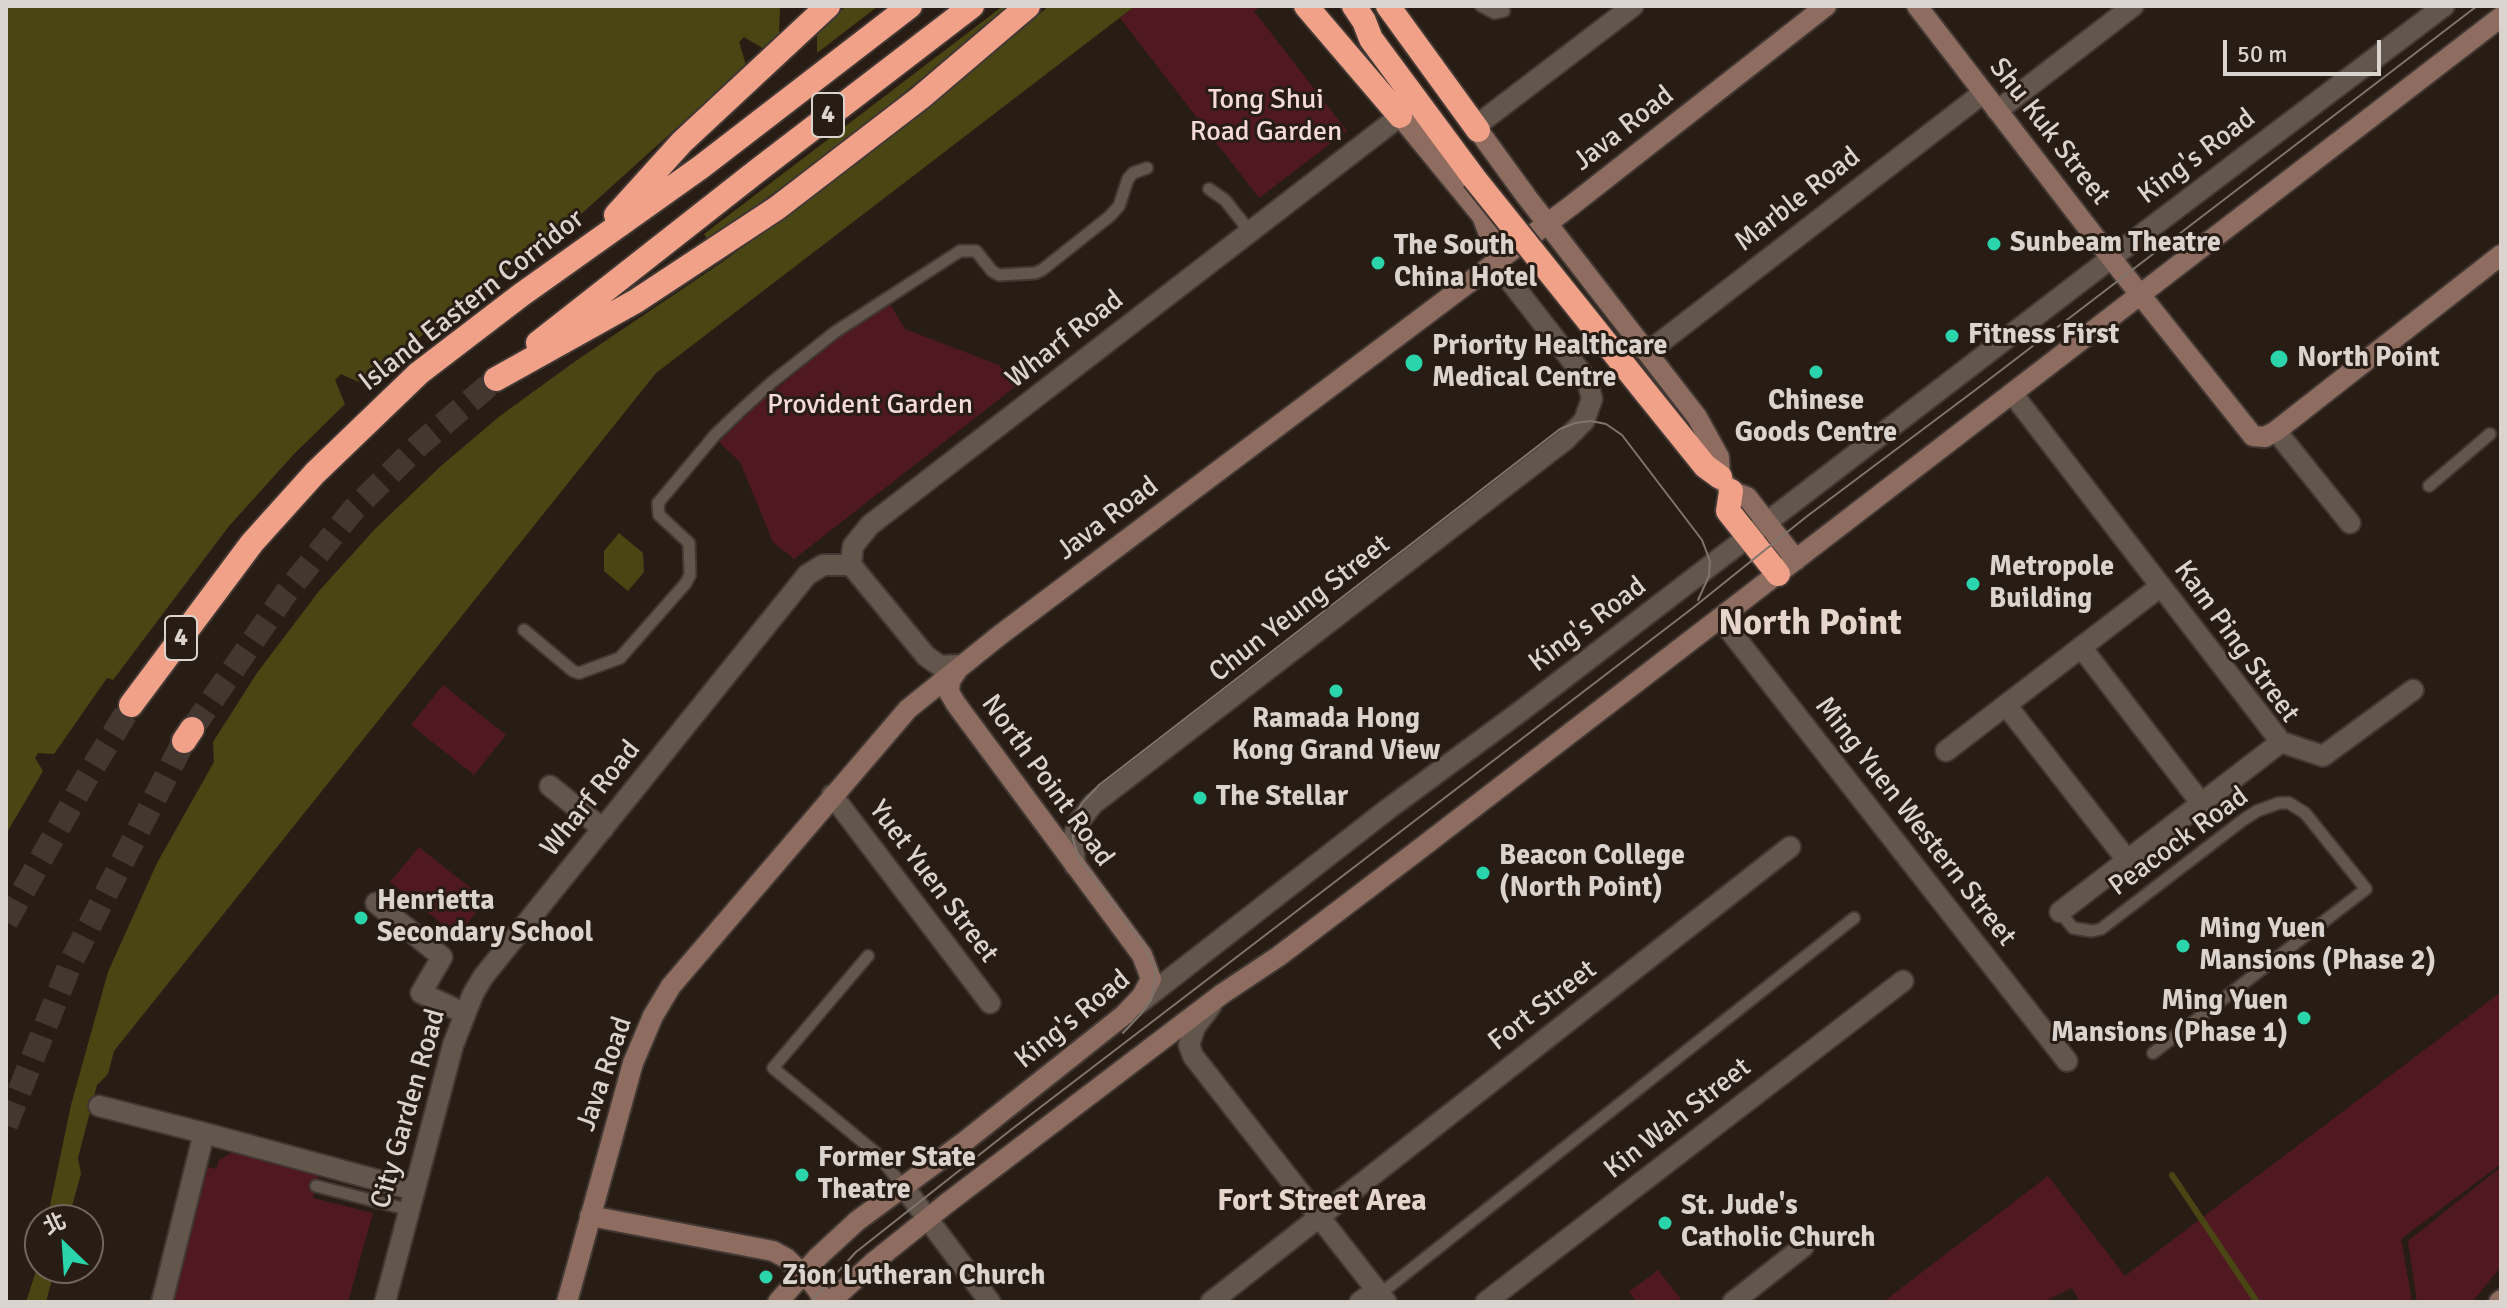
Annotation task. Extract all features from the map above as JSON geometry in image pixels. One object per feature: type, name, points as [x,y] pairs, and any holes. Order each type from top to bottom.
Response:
[{"type":"highway","points":[[588,246],[682,142],[828,6]]},
{"type":"highway","name":"Island Eastern Corridor","points":[[131,705],[252,543],[347,440],[419,373],[588,246],[701,167],[910,6]]},
{"type":"highway","name":"4","points":[[972,6],[617,280],[496,379],[636,301],[777,208],[920,98],[1028,6]]},
{"type":"highway","points":[[1306,6],[1400,116]]},
{"type":"highway","points":[[1334,6],[1355,28],[1371,39]]},
{"type":"highway","points":[[1354,6],[1371,39],[1465,166],[1705,466],[1725,484],[1728,511],[1747,538],[1787,567]]},
{"type":"highway","points":[[1388,6],[1478,130]]},
{"type":"main road","name":"Java Road","points":[[567,1302],[633,1063],[653,1016],[671,986],[908,709],[960,665],[1496,263],[1826,6]]},
{"type":"main road","name":"Shu Kuk Street","points":[[1917,6],[2247,431],[2268,434]]},
{"type":"main road","points":[[590,1216],[773,1251],[786,1258],[828,1302],[928,1219],[1222,994],[1279,956],[1787,567],[2498,16]]},
{"type":"main road","points":[[1400,116],[1482,216],[1494,247],[1496,263]]},
{"type":"main road","points":[[1478,130],[1697,417],[1719,457],[1725,484],[1747,497],[1768,522],[1787,567]]},
{"type":"main road","points":[[2268,434],[2501,255]]},
{"type":"main road","name":"North Point Road","points":[[960,665],[950,681],[949,692],[1148,967],[1151,979],[1148,988],[1124,1015]]},
{"type":"main road","name":"King's Road","points":[[778,1302],[857,1221],[964,1142],[1124,1015]]},
{"type":"street","points":[[1997,111],[2133,6]]},
{"type":"street","name":"King's Road","points":[[1124,1015],[1388,809],[1534,702],[2444,6]]},
{"type":"street","points":[[1478,130],[1481,122],[1626,7]]},
{"type":"street","name":"Marble Road","points":[[1648,352],[1983,93]]},
{"type":"street","name":"Wharf Road","points":[[541,905],[807,575],[823,565],[851,565],[853,546],[870,525],[1400,116]]},
{"type":"street","name":"Chun Yeung Street","points":[[1075,866],[1073,839],[1078,823],[1093,804],[1565,440],[1584,421],[1592,399],[1587,380],[1496,263]]},
{"type":"street","name":"Kam Ping Street","points":[[2012,393],[2281,742],[2060,912]]},
{"type":"street","points":[[2268,434],[2350,523]]},
{"type":"street","points":[[851,565],[926,656],[940,666],[960,665]]},
{"type":"street","points":[[1946,751],[2161,586]]},
{"type":"street","name":"Ming Yuen Western Street","points":[[1720,618],[2067,1061]]},
{"type":"street","points":[[2081,647],[2201,803]]},
{"type":"street","points":[[2281,742],[2323,756],[2413,690]]},
{"type":"street","points":[[2006,705],[2127,860]]},
{"type":"street","points":[[550,786],[603,829]]},
{"type":"street","name":"Yuet Yuen Street","points":[[832,795],[990,1003]]},
{"type":"street","name":"Fort Street","points":[[1326,1213],[1790,847]]},
{"type":"street","points":[[376,903],[442,957],[421,993],[464,1013]]},
{"type":"street","name":"City Garden Road","points":[[385,1302],[464,1013],[483,977],[541,905]]},
{"type":"street","name":"Kin Wah Street","points":[[1486,1302],[1903,981]]},
{"type":"street","points":[[1222,994],[1195,1027],[1190,1051],[1326,1213],[1376,1297]]},
{"type":"street","points":[[99,1106],[204,1133],[412,1200]]},
{"type":"street","points":[[162,1302],[204,1133]]},
{"type":"street","points":[[903,1186],[990,1302]]},
{"type":"street","name":"Fort Street","points":[[1211,1302],[1354,1191]]},
{"type":"street","points":[[1720,1302],[1794,1249],[1733,1302]]},
{"type":"lane","points":[[1481,6],[1494,13],[1504,11]]},
{"type":"lane","points":[[524,630],[579,673],[620,658],[690,575],[689,543],[659,515],[658,503],[715,435],[739,412],[835,332],[960,251],[976,251],[999,275],[1042,270],[1110,216],[1119,206],[1128,179],[1133,173],[1147,168]]},
{"type":"lane","points":[[1209,189],[1225,200],[1251,233]]},
{"type":"lane","points":[[2429,486],[2490,434]]},
{"type":"lane","name":"Peacock Road","points":[[2060,912],[2073,928],[2082,931],[2101,929],[2243,820],[2279,803],[2289,803],[2305,813],[2366,889],[2153,1053]]},
{"type":"lane","points":[[1376,1297],[1854,918]]},
{"type":"lane","points":[[868,956],[773,1068],[875,1152],[903,1186]]},
{"type":"lane","points":[[316,1186],[412,1200]]},
{"type":"green space","name":"Tong Shui Road Garden","points":[[1135,6],[1260,6],[1254,11],[1347,131],[1259,198],[1120,18]]},
{"type":"green space","name":"Provident Garden","points":[[890,304],[905,329],[999,365],[1016,386],[794,559],[773,542],[740,462],[719,442],[758,404],[836,339]]},
{"type":"green space","points":[[443,685],[506,735],[474,775],[411,725]]},
{"type":"green space","points":[[419,847],[486,900],[457,936],[390,882]]},
{"type":"green space","points":[[2501,992],[2501,1164],[2401,1239],[2412,1302],[2080,1302],[2072,1288],[2043,1302],[1883,1302],[2048,1176],[2125,1276]]},
{"type":"green space","points":[[233,1152],[319,1175],[313,1198],[373,1213],[348,1302],[173,1302],[208,1167],[216,1169],[219,1160]]},
{"type":"green space","points":[[2501,1167],[2501,1267],[2472,1302],[2417,1302],[2408,1241]]},
{"type":"green space","points":[[1658,1270],[1683,1302],[1637,1302],[1629,1292]]},
{"type":"shaded area","points":[[6,6],[1135,6],[656,373],[114,1051],[108,1074],[97,1085],[78,1158],[81,1174],[73,1204],[24,1204],[24,1284],[51,1284],[46,1302],[6,1302]]},
{"type":"shaded area","points":[[619,533],[643,553],[644,572],[628,591],[604,571],[604,551]]},
{"type":"pier","points":[[780,6],[846,6],[817,33],[817,53],[878,6],[1003,6],[704,234],[708,240],[843,143],[1009,6],[1049,6],[858,163],[724,261],[500,416],[441,466],[376,528],[319,591],[257,673],[213,742],[214,762],[157,863],[108,972],[71,1105],[50,1204],[24,1204],[24,1284],[32,1284],[26,1302],[6,1302],[6,834],[43,771],[35,758],[38,753],[54,754],[107,678],[113,680],[229,526],[294,454],[345,404],[335,380],[341,374],[365,385],[565,220],[569,225],[746,65],[739,42],[744,37],[764,49],[779,35]]},
{"type":"waterway","points":[[2172,1175],[2257,1302]]},
{"type":"tunnel","points":[[192,729],[286,593],[354,509],[420,444],[496,379]]},
{"type":"tunnel","points":[[6,922],[131,705]]},
{"type":"tunnel","points":[[6,1125],[71,962],[184,741]]},
{"type":"tram line","points":[[810,1302],[856,1252],[1012,1129],[1694,607],[1806,517],[2477,6]]},
{"type":"tram line","points":[[1123,1033],[1151,1000],[1155,968],[1143,944],[1079,858],[1073,829],[1074,818],[1082,803],[1099,785],[1560,429],[1591,421],[1606,424],[1622,435],[1702,540],[1710,561],[1709,576],[1698,600]]},
{"type":"place","name":"Sunbeam Theatre","points":[[1994,244]]},
{"type":"place","name":"The South China Hotel","points":[[1378,263]]},
{"type":"place","name":"Fitness First","points":[[1952,336]]},
{"type":"place","name":"North Point","points":[[2279,359]]},
{"type":"place","name":"Priority Healthcare Medical Centre","points":[[1414,363]]},
{"type":"place","name":"Chinese Goods Centre","points":[[1816,372]]},
{"type":"place","name":"Metropole Building","points":[[1973,584]]},
{"type":"place","name":"Ramada Hong Kong Grand View","points":[[1336,691]]},
{"type":"place","name":"The Stellar","points":[[1200,798]]},
{"type":"place","name":"Beacon College (North Point)","points":[[1483,873]]},
{"type":"place","name":"Henrietta Secondary School","points":[[361,918]]},
{"type":"place","name":"Ming Yuen Mansions (Phase 2)","points":[[2183,946]]},
{"type":"place","name":"Ming Yuen Mansions (Phase 1)","points":[[2304,1018]]},
{"type":"place","name":"Former State Theatre","points":[[802,1175]]},
{"type":"place","name":"St. Jude's Catholic Church","points":[[1665,1223]]},
{"type":"place","name":"Zion Lutheran Church","points":[[766,1277]]},
{"type":"district","name":"North Point","points":[[1810,625]]},
{"type":"district","name":"Fort Street Area","points":[[1322,1202]]}]
